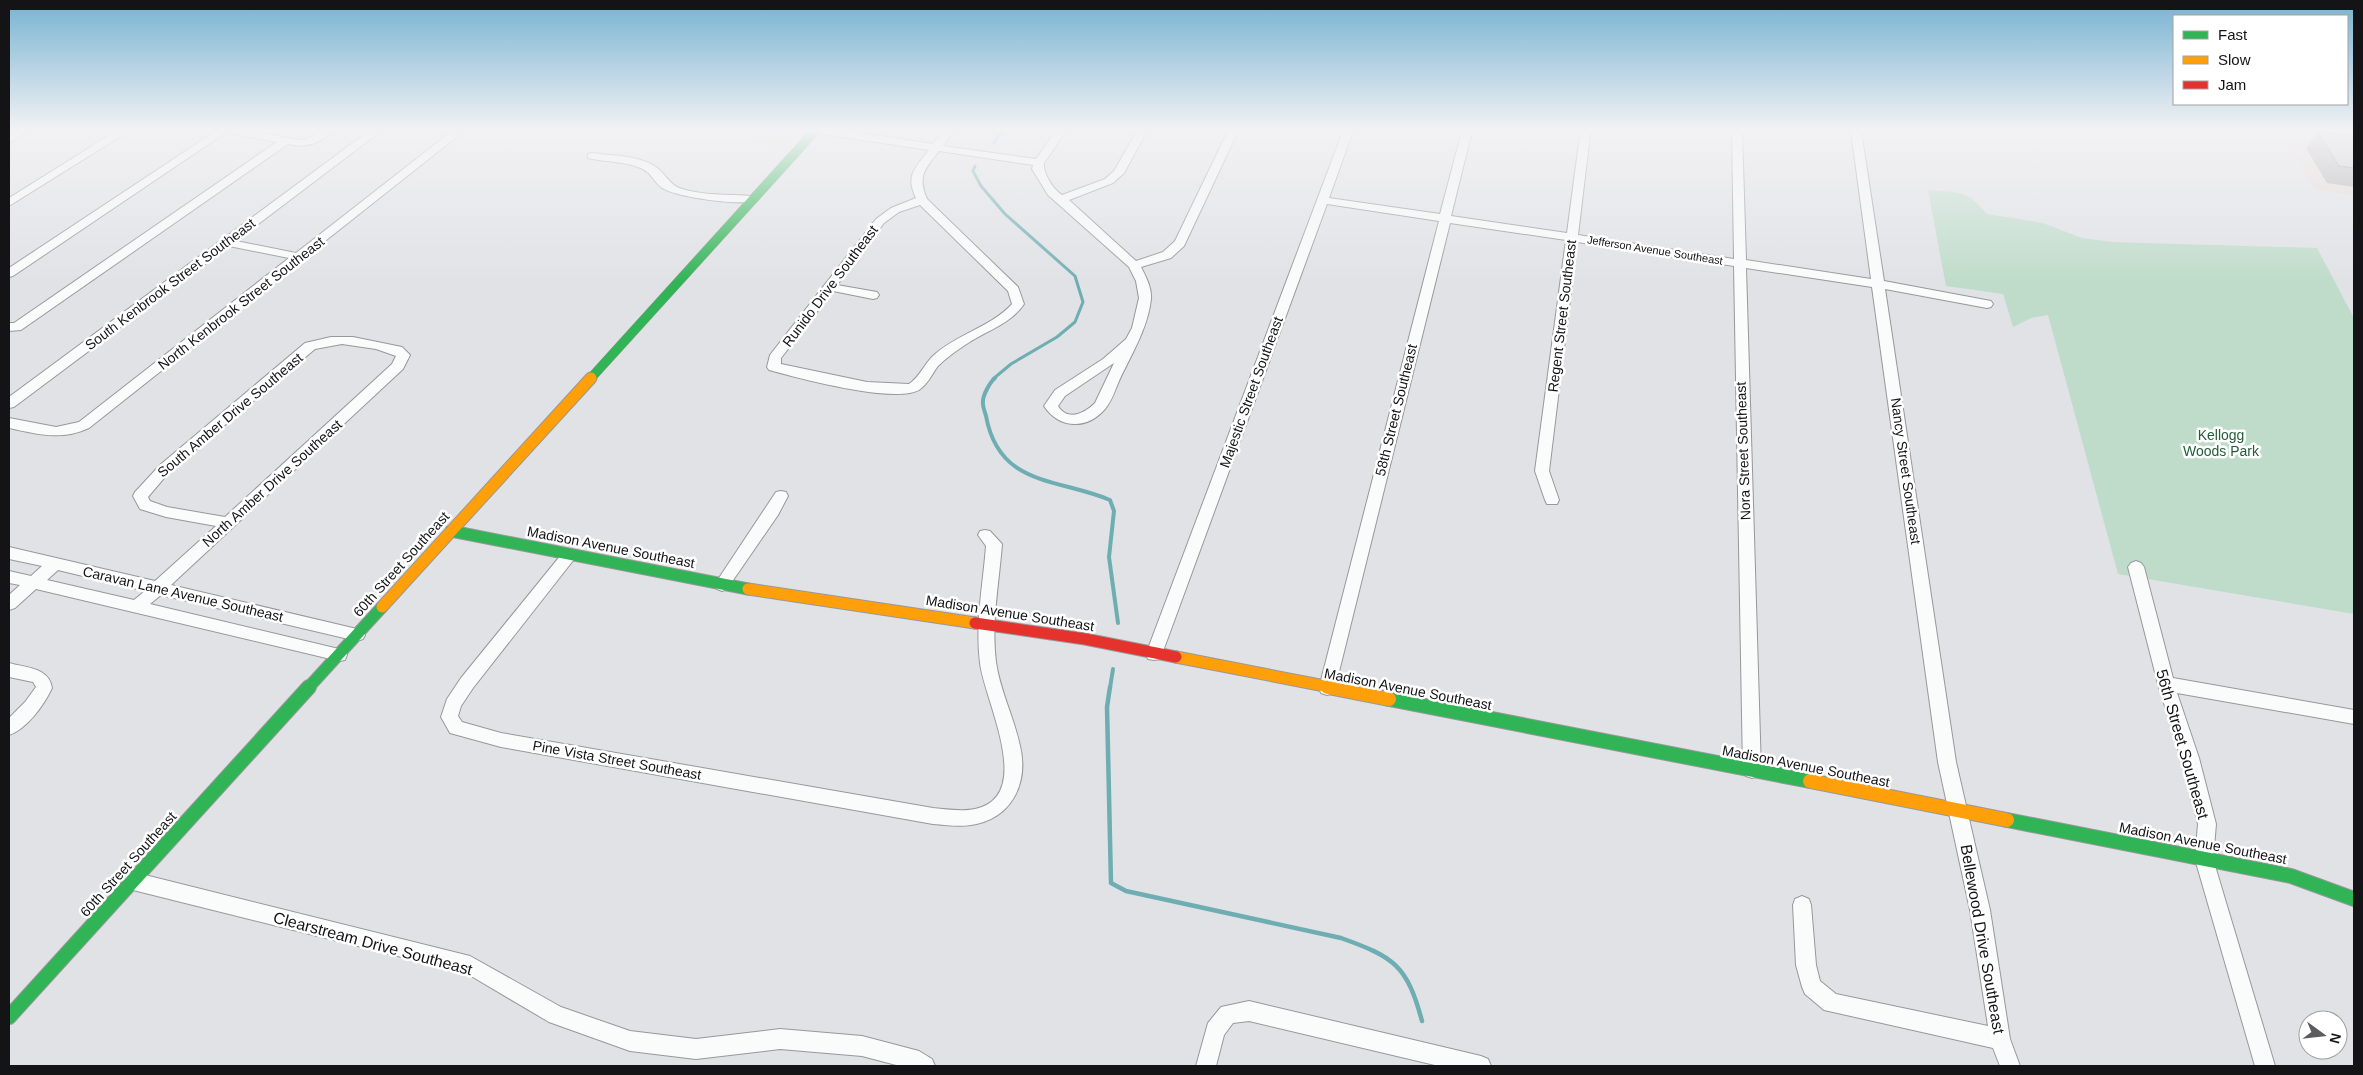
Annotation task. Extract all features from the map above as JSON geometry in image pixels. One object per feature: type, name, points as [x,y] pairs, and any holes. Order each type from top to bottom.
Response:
[{"type":"street","points":[[9,203],[44,181]]},
{"type":"street","points":[[9,273],[147,181]]},
{"type":"street","points":[[13,327],[227,181]]},
{"type":"street","name":"South Kenbrook Street Southeast","points":[[10,402],[308,181]]},
{"type":"street","name":"North Kenbrook Street Southeast","points":[[9,423],[58,433],[74,431],[105,410],[396,181]]},
{"type":"street","points":[[661,181],[668,186],[686,192],[753,199]]},
{"type":"street","name":"60th Street Southeast","points":[[9,1017],[769,181]]},
{"type":"street","points":[[915,181],[922,200]]},
{"type":"street","points":[[1045,181],[1052,193],[1134,265],[1142,281],[1145,298],[1138,328],[1102,405],[1094,414],[1078,419],[1071,419],[1054,411],[1051,406],[1053,400],[1060,392],[1108,362],[1131,342]]},
{"type":"street","points":[[1061,199],[1109,181]]},
{"type":"street","points":[[1134,265],[1167,255],[1180,243],[1210,181]]},
{"type":"street","name":"Majestic Street Southeast","points":[[1154,654],[1329,181]]},
{"type":"street","name":"58th Street Southeast","points":[[1327,688],[1454,181]]},
{"type":"street","name":"Regent Street Southeast","points":[[1552,500],[1542,471],[1579,181]]},
{"type":"street","name":"Nora Street Southeast","points":[[1737,181],[1752,771]]},
{"type":"street","name":"Nancy Street Southeast","points":[[1864,181],[1947,762],[1959,811]]},
{"type":"street","name":"Runido Drive Southeast","points":[[922,200],[1014,290],[1018,304],[1010,314],[963,340],[933,364],[921,382],[906,391],[880,388],[774,367],[775,358],[880,221],[895,210],[922,200]]},
{"type":"street","name":"Jefferson Avenue Southeast","points":[[1322,200],[1879,284],[1987,304]]},
{"type":"street","points":[[226,242],[299,258]]},
{"type":"street","points":[[829,287],[873,294]]},
{"type":"street","name":"North Amber Drive Southeast","points":[[137,607],[356,406],[398,366],[403,355],[397,350],[386,347],[342,340],[324,340]]},
{"type":"street","name":"South Amber Drive Southeast","points":[[228,523],[166,512],[145,505],[140,496],[165,468],[310,346],[324,340]]},
{"type":"street","points":[[722,585],[773,511],[781,496]]},
{"type":"street","name":"Madison Avenue Southeast","points":[[451,531],[722,585],[1085,639],[2291,876],[2354,899]]},
{"type":"street","points":[[985,535],[994,544],[986,624]]},
{"type":"street","name":"Caravan Lane Avenue Southeast","points":[[9,553],[357,635]]},
{"type":"street","name":"Pine Vista Street Southeast","points":[[570,554],[467,683],[453,704],[449,718],[456,728],[501,740],[933,816],[960,818],[978,816],[994,811],[1006,799],[1013,783],[1014,752],[989,674],[986,624]]},
{"type":"street","points":[[9,604],[56,564]]},
{"type":"street","name":"56th Street Southeast","points":[[2136,567],[2166,684],[2190,758],[2207,824],[2204,859],[2265,1066]]},
{"type":"street","name":"Caravan Lane Avenue Southeast","points":[[9,577],[339,655]]},
{"type":"street","points":[[9,670],[38,677],[43,682],[44,688],[32,707],[9,728]]},
{"type":"street","points":[[2166,684],[2354,717]]},
{"type":"street","name":"Bellewood Drive Southeast","points":[[1959,811],[1980,910],[2000,1039],[2010,1066]]},
{"type":"street","name":"Clearstream Drive Southeast","points":[[133,881],[470,965],[556,1014],[630,1041],[696,1049],[780,1039],[862,1046],[918,1061],[926,1066]]},
{"type":"street","points":[[1802,905],[1806,965],[1812,987],[1831,1003],[2000,1039]]},
{"type":"street","points":[[1206,1066],[1216,1030],[1228,1014],[1249,1011],[1481,1066]]},
{"type":"shaded area","points":[[2310,181],[2354,181],[2354,195],[2315,190]]},
{"type":"green space","name":"Kellogg Woods Park","points":[[1928,190],[1955,192],[1974,200],[1987,214],[2043,223],[2082,238],[2113,242],[2317,248],[2354,318],[2354,614],[2118,574],[2048,315],[2031,318],[2013,327],[2003,294],[1946,286]]},
{"type":"waterway","points":[[978,181],[1005,214],[1075,276],[1083,302],[1075,322],[1057,337],[1011,364],[993,379]]},
{"type":"waterway","points":[[995,378],[985,392],[983,405],[993,439],[1004,456],[1017,468],[1033,476],[1110,500],[1114,511],[1109,557],[1118,623]]},
{"type":"waterway","points":[[1110,688],[1113,669]]},
{"type":"waterway","points":[[1110,687],[1107,707],[1111,883],[1126,891],[1341,938],[1374,951],[1386,958],[1404,975],[1422,1021]]},
{"type":"traffic: fast","points":[[591,378],[770,181]]},
{"type":"traffic: fast","points":[[451,531],[748,589]]},
{"type":"traffic: fast","points":[[9,1017],[382,607]]},
{"type":"traffic: fast","points":[[1389,699],[1810,781]]},
{"type":"traffic: fast","points":[[2007,820],[2291,876],[2354,899]]},
{"type":"traffic: slow","points":[[382,607],[591,378]]},
{"type":"traffic: slow","points":[[748,589],[975,623]]},
{"type":"traffic: slow","points":[[1176,657],[1389,699]]},
{"type":"traffic: slow","points":[[1810,781],[2007,820]]},
{"type":"traffic: jam","points":[[975,623],[1085,639],[1176,657]]}]
